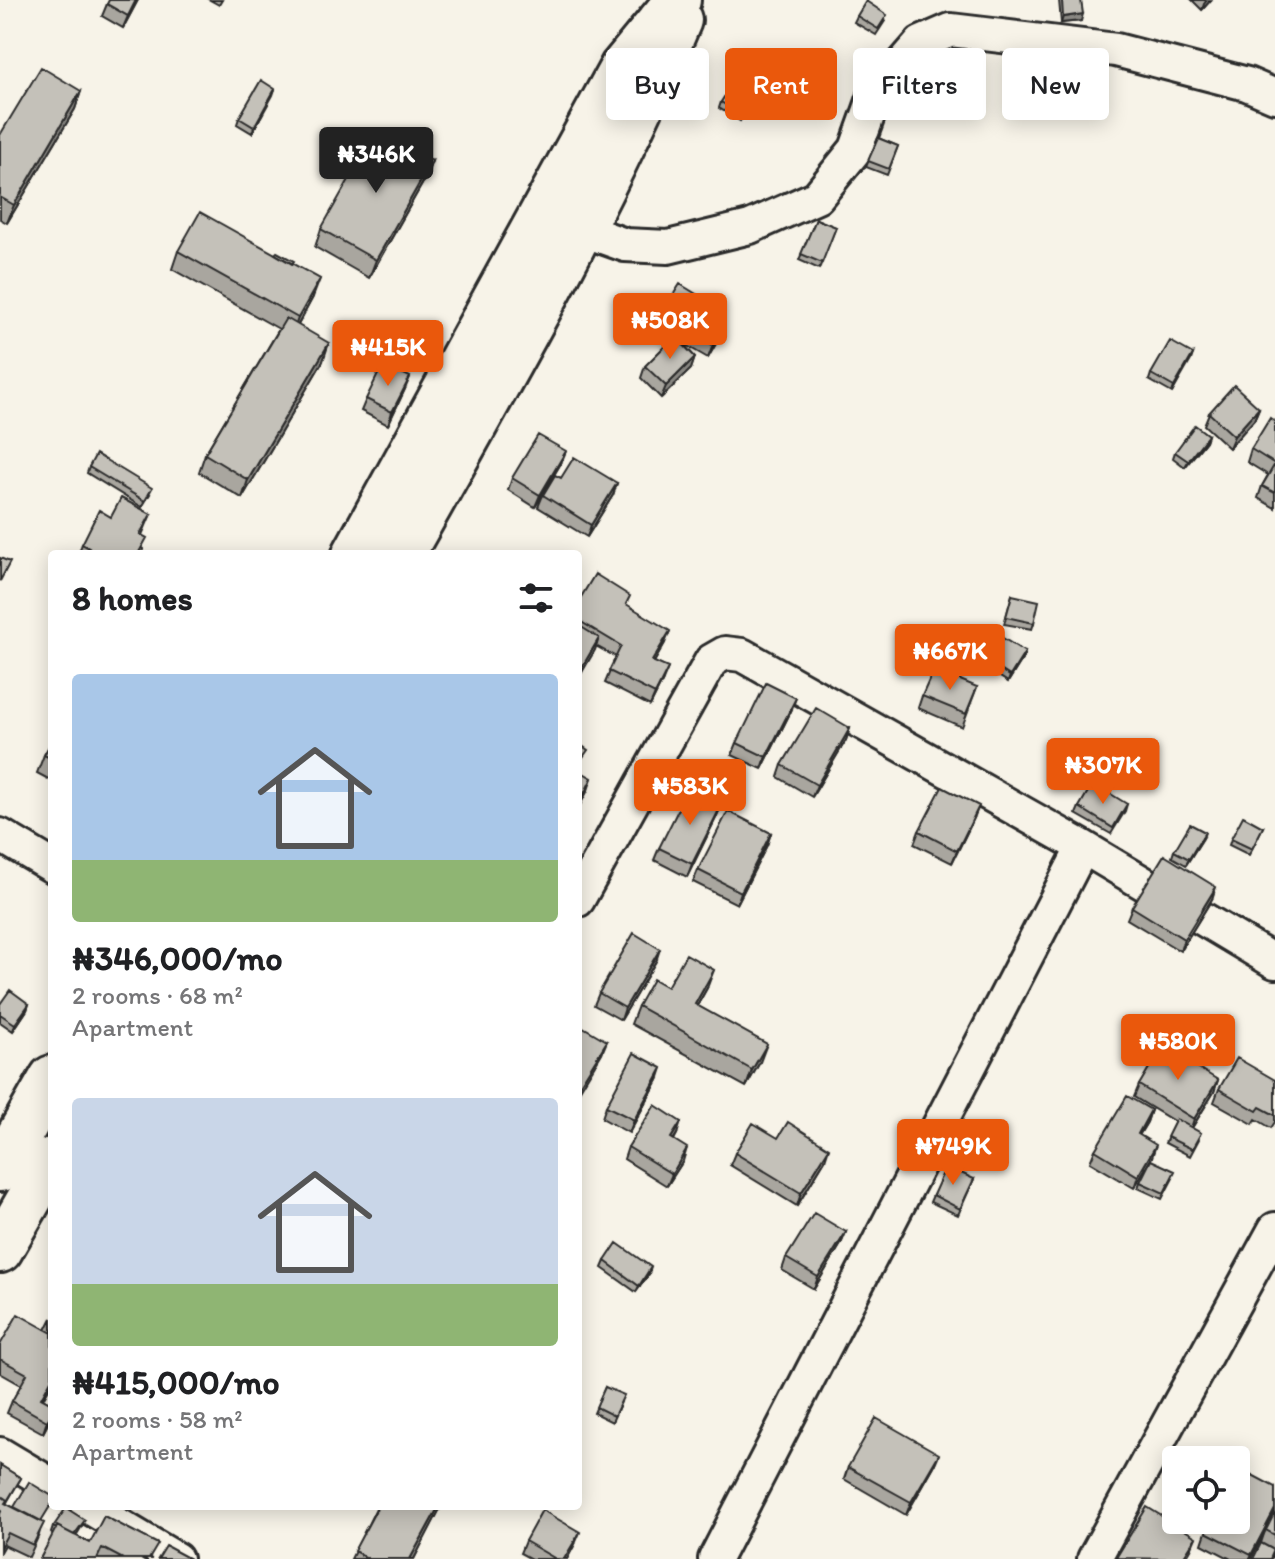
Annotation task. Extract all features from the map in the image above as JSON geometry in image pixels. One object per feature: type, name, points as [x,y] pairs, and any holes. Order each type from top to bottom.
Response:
[{"type":"main road","points":[[357,550],[622,68],[678,0]]},
{"type":"main road","points":[[404,550],[580,229],[653,84],[688,0]]},
{"type":"main road","points":[[0,1169],[48,1085]]},
{"type":"main road","points":[[0,1250],[48,1167]]},
{"type":"street","points":[[580,229],[625,245],[668,247],[750,227],[817,197],[856,149],[875,96],[921,43],[951,30],[1116,50],[1247,84],[1275,96]]},
{"type":"street","points":[[582,893],[711,661],[725,653],[742,655],[1083,847],[1275,962]]},
{"type":"street","points":[[0,835],[48,864]]},
{"type":"street","points":[[715,1559],[1083,847]]},
{"type":"street","points":[[1094,1559],[1275,1229]]},
{"type":"street","points":[[0,1454],[48,1483]]},
{"type":"street","points":[[94,1510],[176,1559]]},
{"type":"shaded area","points":[[0,1501],[93,1559],[0,1559]]},
{"type":"building","points":[[109,0],[136,0],[128,16],[107,4]]},
{"type":"building","points":[[1062,0],[1081,0],[1083,14],[1063,17]]},
{"type":"building","points":[[866,1],[887,15],[878,29],[857,16]]},
{"type":"building","points":[[41,67],[81,91],[14,205],[0,197],[0,135]]},
{"type":"building","points":[[261,80],[275,89],[254,127],[239,118]]},
{"type":"building","points":[[377,130],[432,161],[376,260],[321,229]]},
{"type":"building","points":[[878,138],[898,146],[889,169],[868,161]]},
{"type":"building","points":[[200,212],[320,279],[298,318],[178,251]]},
{"type":"building","points":[[816,219],[836,227],[822,263],[801,254]]},
{"type":"building","points":[[277,252],[294,261],[292,264],[275,254]]},
{"type":"building","points":[[680,284],[706,300],[698,313],[673,299],[668,303]]},
{"type":"building","points":[[673,299],[723,328],[713,345],[662,317]]},
{"type":"building","points":[[286,318],[329,343],[248,480],[205,454]]},
{"type":"building","points":[[675,336],[695,357],[666,386],[645,366]]},
{"type":"building","points":[[1170,341],[1193,354],[1174,387],[1151,374]]},
{"type":"building","points":[[383,364],[410,377],[392,412],[366,399]]},
{"type":"building","points":[[1234,385],[1259,408],[1234,436],[1209,413]]},
{"type":"building","points":[[1270,418],[1275,422],[1275,464],[1251,449]]},
{"type":"building","points":[[1195,425],[1208,435],[1188,461],[1175,452]]},
{"type":"building","points":[[538,435],[566,451],[540,495],[512,478]]},
{"type":"building","points":[[96,454],[152,488],[145,501],[89,467]]},
{"type":"building","points":[[574,457],[617,483],[591,525],[543,495],[555,475],[561,478]]},
{"type":"building","points":[[1275,464],[1275,493],[1262,486]]},
{"type":"building","points":[[121,498],[151,514],[140,534],[147,538],[140,550],[88,550],[82,544],[99,510],[111,517]]},
{"type":"building","points":[[0,558],[10,562],[0,581]]},
{"type":"building","points":[[595,574],[630,596],[626,604],[670,631],[652,661],[668,668],[655,694],[609,671],[621,646],[582,622],[582,595]]},
{"type":"building","points":[[1012,595],[1039,601],[1034,623],[1006,617]]},
{"type":"building","points":[[582,627],[599,638],[582,667]]},
{"type":"building","points":[[998,635],[1025,652],[1010,676],[983,659]]},
{"type":"building","points":[[934,669],[977,687],[966,714],[922,696]]},
{"type":"building","points":[[766,683],[796,698],[766,757],[737,743]]},
{"type":"building","points":[[816,708],[850,728],[817,785],[782,765]]},
{"type":"building","points":[[582,772],[592,778],[582,798]]},
{"type":"building","points":[[1093,783],[1127,804],[1113,828],[1079,807]]},
{"type":"building","points":[[942,787],[979,806],[957,851],[919,831]]},
{"type":"building","points":[[688,790],[721,806],[692,864],[659,848]]},
{"type":"building","points":[[728,811],[771,833],[741,892],[698,870]]},
{"type":"building","points":[[1243,816],[1263,827],[1252,849],[1231,839]]},
{"type":"building","points":[[1190,824],[1205,832],[1189,859],[1174,851]]},
{"type":"building","points":[[1164,855],[1216,887],[1184,939],[1132,907]]},
{"type":"building","points":[[634,933],[660,949],[625,1008],[599,993]]},
{"type":"building","points":[[686,954],[714,970],[695,1004],[767,1044],[752,1070],[638,1006],[653,979],[667,987]]},
{"type":"building","points":[[10,990],[29,1004],[15,1024],[0,1014],[0,1004]]},
{"type":"building","points":[[582,1026],[607,1041],[582,1082]]},
{"type":"building","points":[[1162,1046],[1218,1080],[1194,1119],[1139,1085]]},
{"type":"building","points":[[634,1053],[662,1068],[634,1120],[606,1106]]},
{"type":"building","points":[[1237,1058],[1275,1080],[1275,1115],[1260,1107],[1257,1111],[1219,1089]]},
{"type":"building","points":[[1127,1096],[1151,1110],[1138,1134],[1156,1145],[1138,1176],[1095,1150]]},
{"type":"building","points":[[655,1105],[681,1122],[671,1138],[687,1148],[672,1174],[628,1147]]},
{"type":"building","points":[[1176,1119],[1201,1133],[1192,1149],[1167,1137]]},
{"type":"building","points":[[788,1122],[829,1148],[801,1193],[735,1153],[753,1123],[778,1138]]},
{"type":"building","points":[[1151,1160],[1175,1171],[1164,1193],[1140,1182]]},
{"type":"building","points":[[946,1166],[974,1179],[960,1209],[933,1195]]},
{"type":"building","points":[[814,1213],[846,1232],[818,1277],[786,1258]]},
{"type":"building","points":[[617,1243],[651,1267],[639,1286],[605,1261]]},
{"type":"building","points":[[18,1314],[48,1331],[48,1385],[41,1398],[48,1402],[47,1421],[12,1401],[27,1374],[0,1359],[0,1345]]},
{"type":"building","points":[[605,1387],[624,1395],[614,1416],[596,1407]]},
{"type":"building","points":[[876,1418],[939,1454],[911,1502],[848,1467]]},
{"type":"building","points":[[0,1465],[21,1478],[6,1503],[7,1500],[0,1495]]},
{"type":"building","points":[[1250,1474],[1275,1487],[1275,1509],[1251,1555],[1210,1534],[1250,1534]]},
{"type":"building","points":[[29,1482],[48,1494],[48,1510],[41,1521],[14,1507]]},
{"type":"building","points":[[0,1495],[7,1500],[5,1503],[44,1523],[33,1545],[8,1533],[0,1545]]},
{"type":"building","points":[[1147,1507],[1162,1516],[1162,1534],[1191,1534],[1196,1537],[1182,1559],[1116,1558]]},
{"type":"building","points":[[65,1510],[85,1520],[74,1535],[53,1527]]},
{"type":"building","points":[[376,1510],[437,1510],[410,1559],[369,1559],[354,1551]]},
{"type":"building","points":[[542,1510],[580,1532],[564,1559],[556,1559],[525,1541]]},
{"type":"building","points":[[1275,1512],[1275,1535],[1266,1530]]},
{"type":"building","points":[[104,1516],[158,1544],[149,1559],[123,1559],[102,1548],[97,1559],[40,1559],[57,1526],[90,1543]]},
{"type":"building","points":[[1261,1543],[1274,1550],[1270,1559],[1253,1559]]},
{"type":"building","points":[[166,1546],[190,1559],[158,1559]]}]
